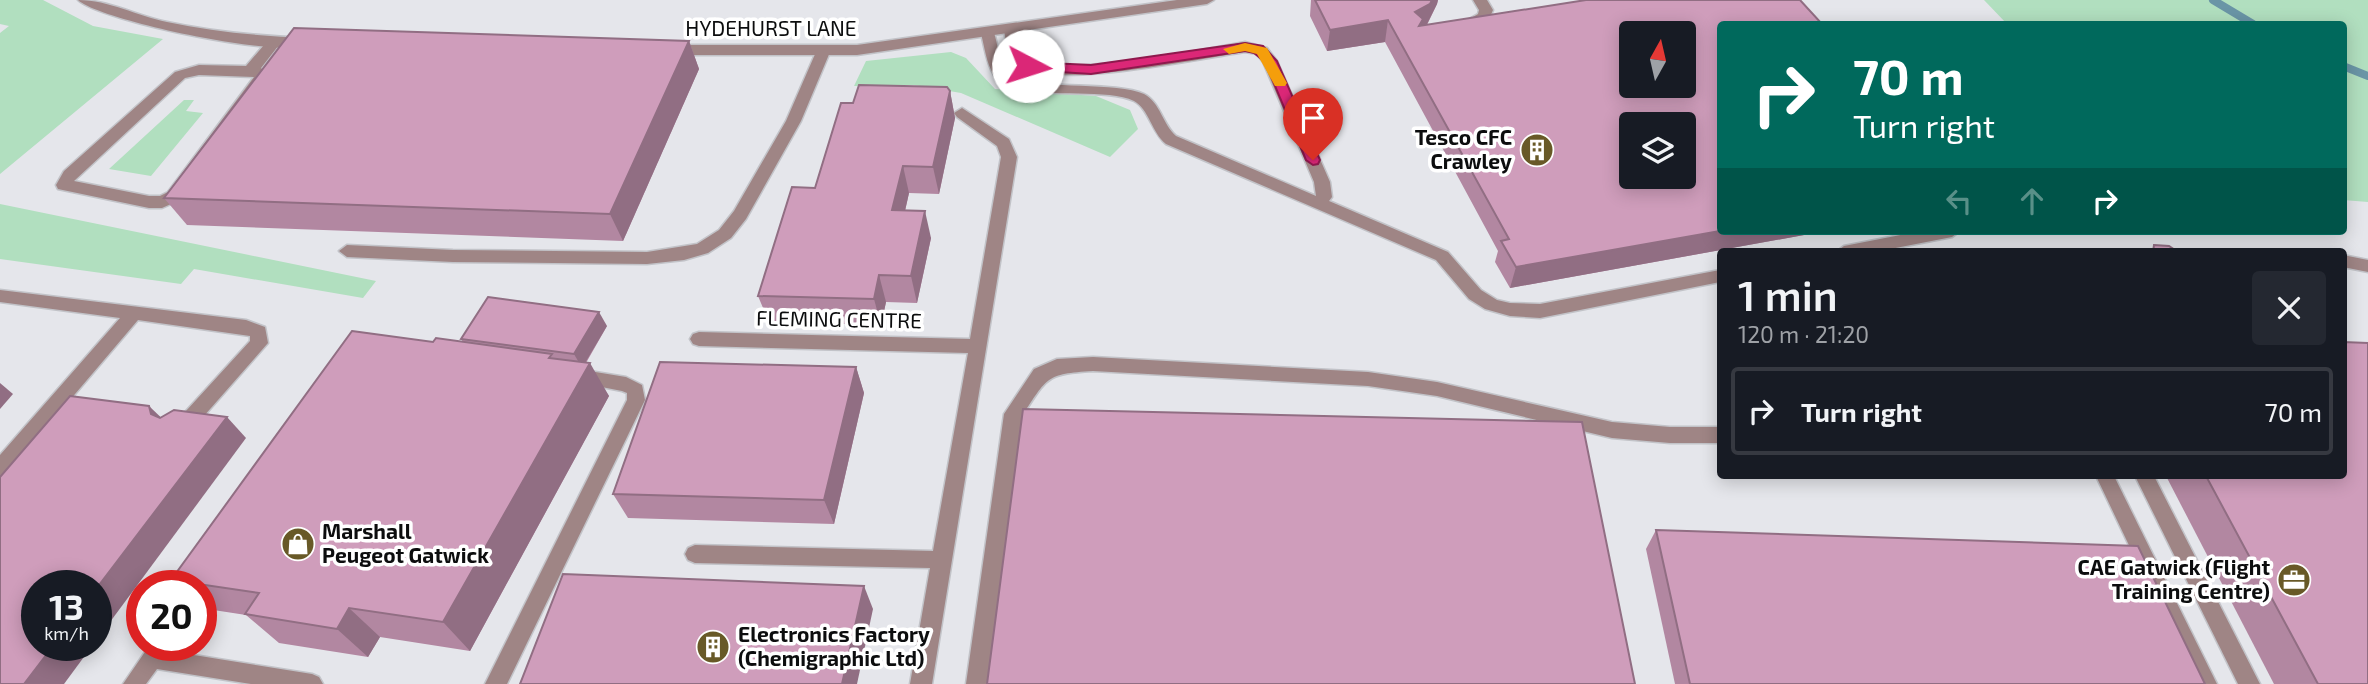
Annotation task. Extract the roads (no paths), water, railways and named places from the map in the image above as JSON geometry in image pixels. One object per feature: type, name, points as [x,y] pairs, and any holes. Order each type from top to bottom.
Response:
[{"type":"street","points":[[85,0],[160,25],[275,41],[326,43]]},
{"type":"street","name":"HYDEHURST LANE","points":[[660,49],[823,52],[879,48],[1207,0]]},
{"type":"street","points":[[1447,31],[1479,21],[1486,10],[1480,0]]},
{"type":"street","points":[[1011,30],[1018,58],[1035,67],[1091,69],[1245,47],[1262,51],[1270,61],[1322,183],[1324,193],[1319,203]]},
{"type":"street","points":[[988,34],[997,67],[1004,79],[1021,85],[1119,92],[1138,98],[1147,106],[1156,126],[1165,136],[1442,256],[1474,293],[1488,303],[1511,309],[1541,311],[1717,277]]},
{"type":"street","points":[[250,71],[260,72],[261,79],[170,199],[149,202],[64,185],[70,175],[184,72],[250,71],[275,41]]},
{"type":"street","points":[[347,251],[453,257],[634,258],[676,256],[703,248],[719,240],[734,223],[795,122],[823,52]]},
{"type":"street","points":[[921,684],[1008,151],[1004,143],[962,113]]},
{"type":"street","points":[[1865,248],[1931,235]]},
{"type":"street","points":[[2347,262],[2368,266]]},
{"type":"street","points":[[0,296],[246,327],[259,332],[259,343],[183,428]]},
{"type":"street","points":[[0,468],[134,313]]},
{"type":"street","name":"FLEMING CENTRE","points":[[699,339],[977,346]]},
{"type":"street","points":[[977,684],[1012,419],[1035,379],[1049,368],[1093,364],[1368,379],[1437,389],[1612,430],[1670,435],[1717,435]]},
{"type":"street","points":[[496,684],[637,393],[626,384],[559,374]]},
{"type":"street","points":[[2106,479],[2206,684]]},
{"type":"street","points":[[2146,479],[2249,684]]},
{"type":"street","points":[[695,554],[942,560]]},
{"type":"street","points":[[134,684],[151,661]]},
{"type":"street","points":[[201,661],[312,684]]},
{"type":"waterway","points":[[2213,0],[2248,21]]},
{"type":"waterway","points":[[2347,68],[2368,76]]},
{"type":"place","name":"Tesco CFC Crawley","points":[[1537,150]]},
{"type":"place","name":"Marshall Peugeot Gatwick","points":[[298,544]]},
{"type":"place","name":"CAE Gatwick (Flight Training Centre)","points":[[2294,580]]},
{"type":"place","name":"Electronics Factory (Chemigraphic Ltd)","points":[[713,647]]}]
